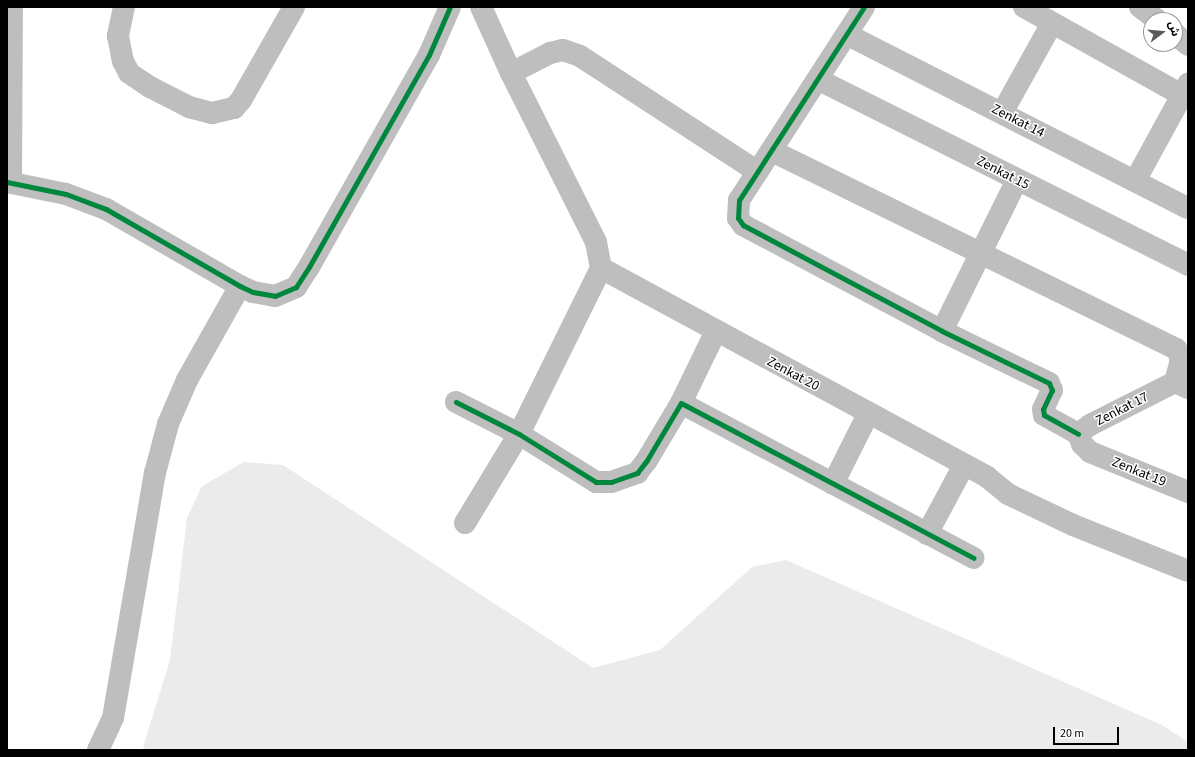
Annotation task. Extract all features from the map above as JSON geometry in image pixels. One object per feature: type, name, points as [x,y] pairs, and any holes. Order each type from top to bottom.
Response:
[{"type":"street","points":[[12,7],[9,182],[66,194],[106,209],[240,286],[253,292],[275,296],[296,287],[429,55],[450,7]]},
{"type":"street","points":[[124,7],[118,36],[123,61],[129,73],[144,84],[189,107],[212,113],[234,108],[241,100],[294,7]]},
{"type":"street","points":[[465,523],[519,434],[601,268],[596,242],[511,73],[481,7]]},
{"type":"street","points":[[864,7],[819,80],[739,200],[738,218],[744,225],[942,330],[1049,383],[1052,390],[1044,409],[1044,415],[1078,434]]},
{"type":"street","points":[[1024,7],[1052,23],[1185,89],[1135,181]]},
{"type":"street","points":[[1002,113],[1052,23]]},
{"type":"street","name":"Zenkat 14","points":[[848,35],[1188,208]]},
{"type":"street","points":[[511,73],[550,53],[563,50],[580,56],[758,172]]},
{"type":"street","name":"Zenkat 15","points":[[819,80],[1188,265]]},
{"type":"street","points":[[772,151],[1176,349],[1180,355],[1182,385]]},
{"type":"street","points":[[942,330],[1017,180]]},
{"type":"street","name":"Zenkat 20","points":[[601,268],[868,414],[987,477],[1008,494],[1073,525],[1188,572]]},
{"type":"street","points":[[98,750],[114,718],[155,473],[168,424],[187,380],[240,286]]},
{"type":"street","points":[[456,402],[519,434],[596,482],[611,482],[637,472],[647,460],[681,403],[716,331]]},
{"type":"street","name":"Zenkat 17","points":[[1078,434],[1090,425],[1182,385]]},
{"type":"street","points":[[681,403],[974,558]]},
{"type":"street","points":[[833,484],[868,414]]},
{"type":"street","name":"Zenkat 19","points":[[1078,434],[1082,444],[1090,452],[1188,492]]},
{"type":"street","points":[[927,534],[964,465]]},
{"type":"shaded area","points":[[244,462],[283,465],[593,668],[660,650],[752,567],[786,560],[1162,725],[1188,742],[1188,750],[147,750],[143,747],[170,660],[187,518],[202,486]]},
{"type":"cycle path","points":[[7,182],[66,194],[106,209],[240,286],[253,292],[275,296],[296,287],[309,267],[429,55],[450,7]]},
{"type":"cycle path","points":[[864,7],[739,200],[738,218],[743,225],[942,331],[1049,383],[1052,390],[1043,409],[1044,415],[1078,434]]},
{"type":"cycle path","points":[[456,402],[519,434],[596,482],[611,482],[637,473],[647,460],[681,403],[974,558]]}]
